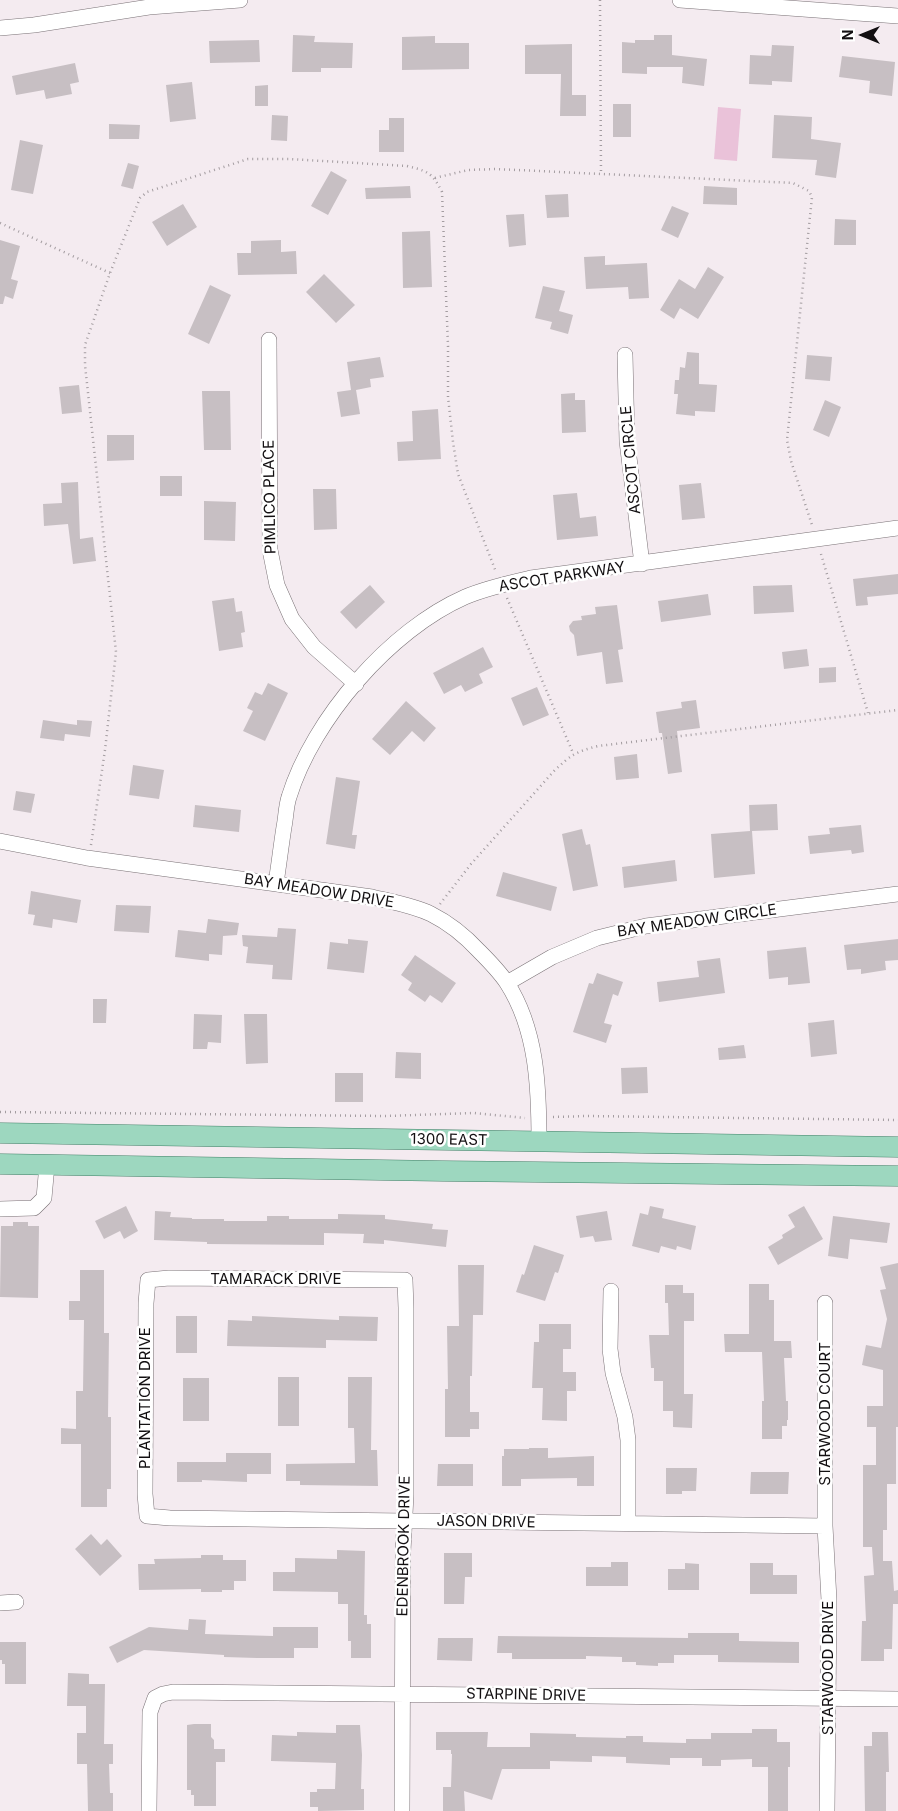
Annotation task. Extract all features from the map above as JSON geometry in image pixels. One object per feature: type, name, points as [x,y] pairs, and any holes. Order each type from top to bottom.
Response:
[{"type":"main road","name":"1300 EAST","points":[[0,1133],[898,1147]]},
{"type":"main road","points":[[386,1169],[428,1161],[525,1159],[534,1153],[539,1142]]},
{"type":"main road","name":"1300 EAST","points":[[0,1164],[386,1169],[443,1172],[898,1176]]},
{"type":"street","points":[[0,28],[34,25],[150,7],[240,0]]},
{"type":"street","points":[[680,0],[898,16]]},
{"type":"street","name":"PIMLICO PLACE","points":[[269,340],[270,550],[277,585],[292,619],[314,647],[356,684]]},
{"type":"street","name":"ASCOT CIRCLE","points":[[625,355],[627,441],[642,564]]},
{"type":"street","name":"ASCOT PARKWAY","points":[[276,883],[289,798],[304,757],[327,719],[356,684],[404,636],[433,614],[465,597],[501,585],[531,578],[898,528]]},
{"type":"street","name":"BAY MEADOW DRIVE","points":[[0,841],[88,858],[372,897],[406,905],[431,914],[452,927],[472,943],[507,983],[521,1009],[536,1067],[539,1142]]},
{"type":"street","name":"BAY MEADOW CIRCLE","points":[[507,983],[552,957],[597,938],[646,926],[898,894]]},
{"type":"street","points":[[0,1210],[34,1208],[44,1198],[47,1165]]},
{"type":"street","name":"TAMARACK DRIVE","points":[[148,1280],[179,1278],[405,1280]]},
{"type":"street","name":"PLANTATION DRIVE","points":[[148,1280],[146,1303],[145,1494],[148,1516]]},
{"type":"street","name":"EDENBROOK DRIVE","points":[[402,1811],[406,1495],[405,1280]]},
{"type":"street","points":[[611,1291],[610,1349],[613,1372],[625,1417],[628,1440],[628,1524]]},
{"type":"street","name":"STARWOOD COURT","points":[[825,1303],[825,1526]]},
{"type":"street","name":"JASON DRIVE","points":[[148,1516],[170,1518],[825,1526]]},
{"type":"street","name":"STARWOOD DRIVE","points":[[825,1526],[828,1600],[826,1811]]},
{"type":"street","points":[[0,1603],[16,1602]]},
{"type":"street","name":"STARPINE DRIVE","points":[[149,1811],[149,1719],[155,1698],[163,1694],[183,1692],[898,1699]]},
{"type":"path","points":[[600,0],[601,174]]},
{"type":"path","points":[[88,858],[93,835],[116,652],[85,365],[85,345],[110,273],[140,198],[147,192],[248,160],[289,160],[407,166],[423,170],[435,178],[442,192],[448,397],[456,466],[501,585],[573,754]]},
{"type":"path","points":[[435,178],[468,170],[601,174],[793,183],[809,191],[812,197],[787,440],[868,713]]},
{"type":"path","points":[[0,222],[110,273]]},
{"type":"path","points":[[431,914],[471,864],[554,771],[573,754],[598,746],[898,710]]},
{"type":"path","points":[[0,1112],[385,1116],[474,1114],[507,1115],[518,1118],[587,1116],[898,1120]]},
{"type":"shaded area","points":[[718,107],[741,109],[737,161],[714,159]]},
{"type":"building","points":[[293,35],[315,36],[314,42],[353,43],[352,68],[321,68],[321,72],[292,72]]},
{"type":"building","points":[[654,35],[672,35],[672,55],[707,59],[704,86],[682,83],[683,67],[647,67],[647,74],[622,73],[622,42],[635,43],[635,40],[654,40]]},
{"type":"building","points":[[435,36],[435,43],[469,43],[469,69],[402,70],[402,37]]},
{"type":"building","points":[[259,40],[260,62],[210,63],[209,41]]},
{"type":"building","points":[[572,44],[572,95],[586,95],[586,116],[560,116],[561,74],[525,74],[525,45]]},
{"type":"building","points":[[772,45],[794,46],[792,82],[772,81],[772,85],[749,84],[750,55],[771,56]]},
{"type":"building","points":[[842,56],[895,62],[892,96],[869,93],[870,81],[839,77]]},
{"type":"building","points":[[75,63],[79,82],[70,84],[72,94],[46,99],[44,90],[16,95],[12,76]]},
{"type":"building","points":[[192,82],[196,119],[170,122],[166,85]]},
{"type":"building","points":[[268,85],[268,106],[255,106],[255,86]]},
{"type":"building","points":[[613,104],[631,104],[631,137],[613,137]]},
{"type":"building","points":[[272,115],[288,116],[287,141],[271,140]]},
{"type":"building","points":[[774,115],[812,117],[811,139],[841,143],[836,178],[815,175],[817,160],[772,158]]},
{"type":"building","points":[[389,118],[404,118],[404,152],[379,152],[379,130],[389,130]]},
{"type":"building","points":[[109,124],[140,125],[139,139],[109,139]]},
{"type":"building","points":[[20,140],[43,145],[33,194],[11,190]]},
{"type":"building","points":[[128,163],[139,166],[133,189],[121,186]]},
{"type":"building","points":[[331,171],[347,180],[328,215],[311,206]]},
{"type":"building","points":[[410,186],[411,198],[366,199],[365,188]]},
{"type":"building","points":[[704,186],[737,188],[737,205],[703,204]]},
{"type":"building","points":[[568,194],[569,217],[547,218],[545,195]]},
{"type":"building","points":[[183,204],[197,227],[167,246],[152,222]]},
{"type":"building","points":[[672,206],[689,213],[678,238],[661,230]]},
{"type":"building","points":[[524,214],[526,245],[509,247],[506,215]]},
{"type":"building","points":[[835,219],[856,220],[856,245],[834,245]]},
{"type":"building","points":[[430,231],[432,287],[403,288],[402,232]]},
{"type":"building","points":[[0,240],[20,246],[11,279],[18,281],[13,299],[5,296],[3,304],[0,304]]},
{"type":"building","points":[[281,240],[281,252],[296,251],[297,274],[238,275],[237,253],[251,253],[251,241]]},
{"type":"building","points":[[605,256],[605,265],[647,263],[649,298],[629,299],[628,287],[586,289],[584,257]]},
{"type":"building","points":[[708,267],[724,277],[698,319],[680,308],[674,319],[660,310],[679,279],[695,289]]},
{"type":"building","points":[[324,274],[355,305],[336,323],[306,292]]},
{"type":"building","points":[[210,285],[231,295],[209,344],[188,334]]},
{"type":"building","points":[[543,286],[565,291],[559,311],[573,315],[568,334],[550,329],[552,322],[535,318]]},
{"type":"building","points":[[687,352],[699,353],[699,384],[717,385],[715,412],[695,411],[695,416],[676,414],[678,394],[674,394],[675,380],[679,380],[680,367],[685,368]]},
{"type":"building","points":[[807,355],[832,357],[830,381],[805,379]]},
{"type":"building","points":[[380,357],[384,377],[370,379],[371,387],[356,390],[360,414],[341,417],[337,392],[351,390],[347,362]]},
{"type":"building","points":[[79,385],[82,412],[62,414],[59,387]]},
{"type":"building","points":[[202,391],[230,391],[231,450],[204,450]]},
{"type":"building","points":[[575,393],[575,400],[585,400],[586,432],[562,433],[561,394]]},
{"type":"building","points":[[825,400],[841,407],[829,437],[813,430]]},
{"type":"building","points":[[438,409],[441,459],[398,461],[397,442],[413,441],[412,411]]},
{"type":"building","points":[[107,435],[134,435],[134,460],[107,461]]},
{"type":"building","points":[[160,476],[182,476],[182,496],[160,496]]},
{"type":"building","points":[[78,482],[80,539],[93,537],[96,561],[73,564],[68,524],[44,526],[43,504],[62,503],[61,483]]},
{"type":"building","points":[[701,483],[705,518],[682,520],[679,485]]},
{"type":"building","points":[[313,489],[336,489],[337,529],[314,530]]},
{"type":"building","points":[[577,493],[580,518],[596,516],[598,536],[557,540],[553,495]]},
{"type":"building","points":[[204,501],[236,502],[235,541],[204,540]]},
{"type":"building","points":[[898,574],[898,594],[867,597],[868,605],[856,606],[853,579]]},
{"type":"building","points":[[370,585],[385,602],[356,629],[340,612]]},
{"type":"building","points":[[792,585],[794,612],[754,614],[753,586]]},
{"type":"building","points":[[708,594],[711,615],[661,622],[658,601]]},
{"type":"building","points":[[234,598],[236,612],[242,611],[245,632],[241,633],[243,647],[219,651],[212,601]]},
{"type":"building","points":[[617,605],[623,649],[618,650],[623,682],[606,684],[602,652],[577,656],[574,635],[570,631],[569,626],[573,621],[582,620],[581,616],[596,614],[595,607]]},
{"type":"building","points":[[483,647],[493,667],[479,674],[483,683],[465,692],[461,685],[444,694],[433,673]]},
{"type":"building","points":[[807,649],[809,666],[784,669],[782,652]]},
{"type":"building","points":[[836,667],[836,682],[819,683],[819,668]]},
{"type":"building","points":[[268,683],[288,693],[265,741],[243,731],[253,711],[247,708],[255,692],[262,695]]},
{"type":"building","points":[[537,687],[549,715],[523,726],[511,698]]},
{"type":"building","points":[[696,700],[700,728],[677,731],[682,772],[668,774],[662,733],[659,733],[656,712],[682,708],[681,702]]},
{"type":"building","points":[[406,701],[436,728],[424,742],[412,731],[390,755],[372,739]]},
{"type":"building","points":[[43,720],[77,725],[77,720],[92,721],[90,737],[65,734],[64,741],[40,738]]},
{"type":"building","points":[[637,754],[639,778],[616,780],[614,757]]},
{"type":"building","points":[[133,765],[164,770],[159,799],[129,795]]},
{"type":"building","points":[[336,777],[360,781],[352,835],[357,835],[355,849],[326,844]]},
{"type":"building","points":[[16,791],[35,794],[31,813],[13,810]]},
{"type":"building","points":[[777,804],[778,830],[752,831],[755,874],[714,878],[711,834],[750,831],[749,805]]},
{"type":"building","points":[[195,805],[241,810],[239,832],[193,827]]},
{"type":"building","points":[[861,825],[864,852],[852,854],[851,850],[810,854],[808,836],[830,834],[829,828]]},
{"type":"building","points":[[582,829],[586,845],[590,844],[598,886],[573,891],[562,834]]},
{"type":"building","points":[[675,860],[677,881],[624,888],[622,867]]},
{"type":"building","points":[[503,872],[557,887],[551,911],[496,896]]},
{"type":"building","points":[[31,891],[81,900],[77,923],[53,919],[52,928],[33,925],[35,915],[28,914]]},
{"type":"building","points":[[116,905],[151,906],[149,933],[114,931]]},
{"type":"building","points":[[208,919],[239,923],[237,935],[223,936],[222,955],[209,954],[209,961],[175,957],[178,930],[206,933]]},
{"type":"building","points":[[278,928],[296,929],[292,980],[272,979],[273,965],[246,963],[248,947],[243,946],[242,935],[277,937]]},
{"type":"building","points":[[348,939],[368,941],[364,973],[327,969],[330,942],[348,944]]},
{"type":"building","points":[[898,939],[898,960],[885,961],[886,970],[861,974],[861,969],[847,970],[844,945]]},
{"type":"building","points":[[806,947],[810,983],[788,985],[788,977],[769,979],[767,951]]},
{"type":"building","points":[[415,955],[456,983],[442,1003],[430,995],[425,1002],[408,990],[412,983],[401,975]]},
{"type":"building","points":[[720,958],[725,993],[659,1002],[657,982],[699,977],[697,961]]},
{"type":"building","points":[[597,973],[623,982],[618,996],[613,994],[604,1023],[612,1025],[606,1043],[573,1032],[589,983],[593,984]]},
{"type":"building","points":[[93,999],[107,999],[106,1023],[93,1023]]},
{"type":"building","points":[[194,1014],[222,1015],[221,1043],[208,1042],[207,1049],[193,1049]]},
{"type":"building","points":[[244,1014],[267,1014],[268,1063],[246,1064]]},
{"type":"building","points":[[834,1020],[837,1054],[811,1057],[808,1023]]},
{"type":"building","points":[[744,1045],[746,1058],[719,1060],[718,1048]]},
{"type":"building","points":[[396,1052],[421,1053],[421,1079],[395,1078]]},
{"type":"building","points":[[647,1067],[648,1093],[622,1094],[621,1068]]},
{"type":"building","points":[[335,1073],[363,1073],[363,1102],[335,1102]]},
{"type":"building","points":[[126,1206],[138,1231],[124,1239],[120,1231],[104,1239],[95,1221]]},
{"type":"building","points":[[650,1206],[664,1209],[662,1218],[696,1226],[691,1250],[677,1246],[676,1250],[661,1246],[659,1253],[632,1246],[640,1213],[648,1215]]},
{"type":"building","points":[[804,1206],[823,1239],[778,1265],[768,1247],[783,1238],[782,1235],[795,1227],[788,1215]]},
{"type":"building","points":[[155,1211],[171,1212],[170,1217],[224,1219],[224,1221],[267,1221],[267,1216],[289,1216],[289,1219],[338,1219],[338,1214],[385,1215],[385,1219],[433,1224],[432,1229],[448,1230],[446,1247],[384,1240],[384,1244],[363,1243],[364,1234],[324,1233],[324,1245],[207,1244],[207,1242],[154,1240]]},
{"type":"building","points":[[607,1211],[612,1240],[595,1242],[593,1236],[580,1238],[576,1216]]},
{"type":"building","points":[[833,1216],[890,1223],[887,1243],[850,1239],[848,1259],[828,1256]]},
{"type":"building","points":[[13,1222],[28,1222],[28,1226],[39,1226],[38,1298],[0,1297],[1,1226],[13,1226]]},
{"type":"building","points":[[534,1245],[564,1255],[558,1273],[555,1272],[545,1301],[516,1292]]},
{"type":"building","points":[[898,1263],[896,1484],[887,1484],[887,1530],[883,1530],[883,1561],[892,1561],[894,1591],[898,1590],[898,1604],[893,1604],[892,1649],[884,1649],[884,1661],[861,1661],[862,1621],[866,1621],[864,1576],[874,1575],[872,1547],[863,1547],[863,1465],[876,1465],[876,1427],[867,1427],[867,1406],[883,1406],[883,1370],[862,1365],[866,1345],[881,1348],[887,1319],[880,1290],[886,1289],[880,1267]]},
{"type":"building","points":[[458,1265],[484,1265],[483,1315],[473,1315],[472,1376],[470,1376],[470,1412],[479,1412],[479,1429],[470,1429],[470,1437],[445,1437],[445,1389],[448,1389],[447,1326],[459,1326]]},
{"type":"building","points":[[80,1270],[104,1270],[104,1333],[109,1333],[108,1417],[111,1417],[111,1489],[107,1489],[107,1507],[81,1507],[81,1444],[61,1444],[61,1428],[76,1429],[76,1391],[83,1391],[84,1320],[69,1320],[69,1301],[80,1301]]},
{"type":"building","points":[[749,1284],[769,1284],[769,1300],[774,1300],[774,1341],[791,1341],[792,1358],[784,1358],[788,1420],[787,1426],[782,1426],[782,1439],[762,1439],[762,1401],[764,1401],[762,1352],[725,1352],[724,1334],[749,1334]]},
{"type":"building","points":[[665,1285],[683,1285],[683,1293],[694,1293],[694,1321],[684,1321],[684,1394],[693,1394],[692,1428],[673,1427],[673,1411],[663,1411],[663,1381],[654,1381],[654,1368],[651,1368],[649,1335],[669,1335],[668,1303],[665,1303]]},
{"type":"building","points":[[176,1316],[197,1316],[197,1353],[176,1353]]},
{"type":"building","points":[[252,1316],[339,1320],[339,1316],[378,1317],[377,1341],[326,1340],[326,1348],[227,1346],[228,1320],[252,1321]]},
{"type":"building","points":[[539,1324],[571,1324],[571,1349],[563,1349],[563,1372],[576,1372],[576,1391],[567,1391],[567,1421],[542,1420],[543,1388],[532,1388],[534,1342],[539,1342]]},
{"type":"building","points":[[278,1377],[299,1377],[299,1426],[278,1426]]},
{"type":"building","points":[[348,1377],[372,1377],[371,1450],[377,1450],[378,1486],[300,1485],[300,1481],[286,1481],[286,1464],[355,1463],[354,1428],[348,1428]]},
{"type":"building","points":[[183,1378],[209,1378],[209,1421],[183,1421]]},
{"type":"building","points":[[548,1448],[548,1458],[594,1456],[594,1486],[577,1486],[577,1478],[521,1479],[521,1486],[502,1486],[502,1456],[504,1456],[504,1449]]},
{"type":"building","points":[[226,1453],[271,1453],[271,1474],[247,1474],[247,1482],[202,1480],[202,1482],[177,1482],[177,1462],[226,1462]]},
{"type":"building","points":[[438,1464],[473,1464],[473,1486],[437,1486]]},
{"type":"building","points":[[666,1468],[697,1468],[696,1491],[682,1491],[682,1494],[666,1494]]},
{"type":"building","points":[[751,1472],[789,1472],[788,1494],[750,1494]]},
{"type":"building","points":[[91,1534],[101,1545],[107,1539],[122,1556],[100,1576],[75,1549]]},
{"type":"building","points":[[337,1550],[365,1551],[364,1615],[367,1615],[367,1624],[371,1624],[371,1658],[351,1658],[351,1641],[348,1641],[348,1604],[338,1604],[338,1592],[273,1591],[273,1572],[295,1572],[295,1558],[337,1559]]},
{"type":"building","points":[[444,1553],[472,1553],[472,1577],[465,1577],[464,1604],[444,1604]]},
{"type":"building","points":[[201,1555],[223,1555],[223,1560],[246,1560],[246,1581],[234,1581],[234,1590],[222,1590],[222,1592],[201,1592],[201,1589],[139,1590],[138,1564],[155,1564],[154,1559],[201,1558]]},
{"type":"building","points":[[611,1562],[628,1562],[628,1586],[586,1586],[586,1567],[611,1567]]},
{"type":"building","points":[[685,1563],[699,1564],[699,1590],[668,1590],[668,1569],[685,1569]]},
{"type":"building","points":[[750,1563],[773,1563],[773,1575],[797,1575],[797,1594],[750,1594]]},
{"type":"building","points":[[189,1619],[206,1620],[205,1634],[273,1636],[273,1627],[318,1627],[318,1648],[294,1648],[294,1658],[224,1657],[224,1655],[144,1650],[117,1663],[109,1647],[149,1627],[188,1630]]},
{"type":"building","points":[[688,1633],[739,1633],[739,1641],[799,1642],[799,1663],[718,1662],[718,1655],[674,1655],[674,1663],[658,1663],[658,1666],[636,1665],[636,1662],[622,1662],[622,1657],[586,1656],[586,1659],[512,1659],[512,1653],[497,1653],[498,1636],[688,1638]]},
{"type":"building","points":[[438,1638],[473,1638],[472,1661],[437,1660]]},
{"type":"building","points":[[0,1642],[26,1642],[26,1684],[5,1684],[5,1664],[2,1664],[2,1660],[0,1660]]},
{"type":"building","points":[[68,1673],[89,1674],[89,1684],[105,1684],[104,1744],[113,1744],[113,1764],[109,1764],[110,1793],[113,1793],[113,1811],[88,1811],[87,1764],[77,1764],[77,1733],[86,1733],[86,1706],[67,1706]]},
{"type":"building","points":[[211,1724],[211,1737],[214,1740],[214,1749],[225,1749],[225,1762],[216,1762],[216,1806],[194,1806],[194,1795],[191,1795],[191,1790],[187,1790],[187,1725]]},
{"type":"building","points":[[336,1725],[360,1725],[362,1755],[361,1789],[364,1789],[364,1810],[318,1811],[318,1807],[310,1807],[310,1792],[317,1792],[317,1789],[335,1789],[336,1763],[271,1761],[272,1735],[297,1736],[297,1732],[336,1733]]},
{"type":"building","points":[[752,1729],[777,1729],[777,1742],[790,1742],[788,1811],[768,1811],[768,1767],[752,1767],[752,1759],[721,1760],[721,1766],[702,1766],[702,1758],[670,1758],[670,1765],[626,1763],[626,1757],[592,1756],[592,1762],[550,1761],[550,1769],[502,1769],[492,1800],[464,1791],[465,1811],[443,1811],[443,1787],[451,1787],[452,1754],[451,1750],[436,1750],[436,1732],[488,1732],[487,1747],[530,1747],[530,1733],[576,1734],[576,1737],[626,1738],[626,1736],[643,1736],[643,1742],[686,1743],[686,1739],[711,1739],[711,1733],[752,1733]]},
{"type":"building","points":[[872,1732],[888,1732],[889,1772],[886,1772],[886,1811],[865,1811],[864,1746],[872,1746]]}]
